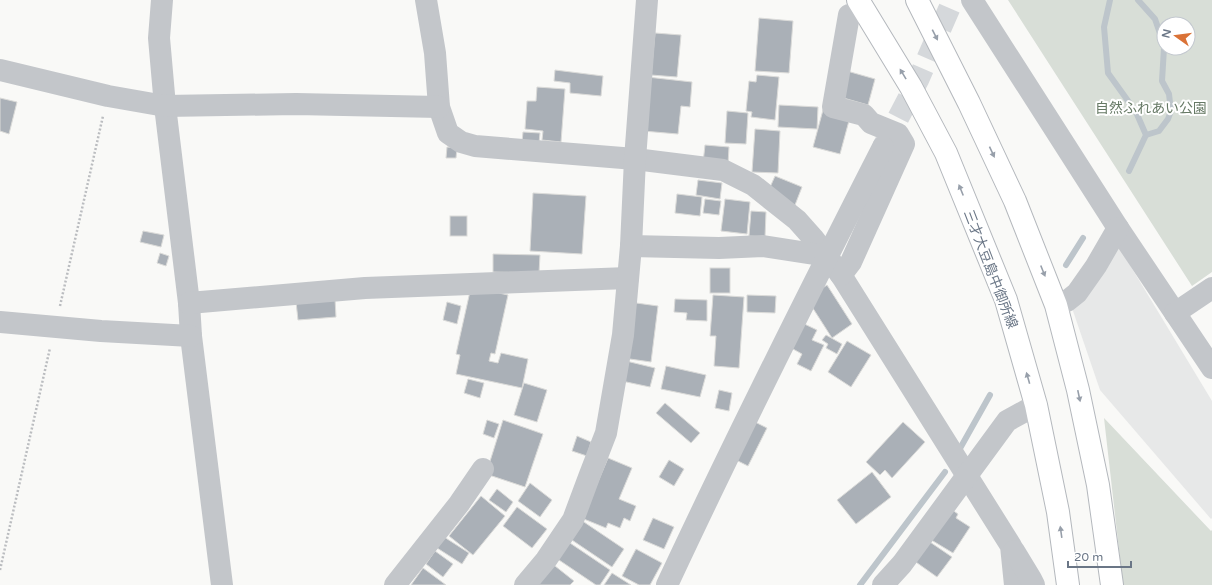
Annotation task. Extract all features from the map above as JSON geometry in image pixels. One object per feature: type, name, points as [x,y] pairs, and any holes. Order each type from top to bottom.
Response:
[{"type":"main road","points":[[917,0],[969,103],[1015,201],[1056,305],[1078,390],[1098,484],[1112,585]]},
{"type":"main road","name":"三才大豆島中御所線","points":[[853,7],[911,87],[946,153],[1006,300],[1036,405],[1058,512],[1068,585]]},
{"type":"street","points":[[162,0],[159,38],[165,106],[189,303],[191,336],[222,585]]},
{"type":"street","points":[[426,0],[435,53],[439,107],[448,133],[460,142],[475,146],[635,159],[723,170],[753,185],[797,220],[813,238],[841,275],[967,475],[1034,585]]},
{"type":"street","points":[[525,585],[546,560],[573,520],[606,433],[623,335],[631,246],[635,159],[647,0]]},
{"type":"street","points":[[972,0],[1118,228],[1212,368]]},
{"type":"street","points":[[841,275],[851,262],[904,144],[898,134],[871,123],[864,115],[833,106],[853,7]]},
{"type":"street","points":[[0,70],[108,96],[165,106],[296,104],[439,107]]},
{"type":"street","points":[[668,585],[714,484],[883,147]]},
{"type":"street","points":[[1056,305],[1067,301],[1077,293],[1096,266],[1118,228]]},
{"type":"street","points":[[631,246],[719,248],[763,246],[827,256]]},
{"type":"street","points":[[189,303],[365,288],[628,278]]},
{"type":"street","points":[[1175,313],[1212,288]]},
{"type":"street","points":[[0,322],[101,331],[191,336]]},
{"type":"street","points":[[882,585],[902,564],[1007,422],[1036,405]]},
{"type":"street","points":[[395,585],[459,504],[483,469]]},
{"type":"street","points":[[1011,546],[1015,585]]},
{"type":"shaded area","points":[[1119,247],[1212,401],[1211,519],[1100,390],[1072,308]]},
{"type":"green space","name":"自然ふれあい公園","points":[[1008,0],[1212,0],[1212,272],[1192,286]]},
{"type":"green space","points":[[1104,418],[1211,531],[1212,530],[1212,585],[1123,585]]},
{"type":"building","points":[[759,18],[793,21],[789,73],[755,71]]},
{"type":"building","points":[[655,33],[681,35],[677,77],[651,75]]},
{"type":"building","points":[[555,70],[603,76],[601,96],[570,93],[570,83],[554,81]]},
{"type":"building","points":[[847,71],[875,79],[868,105],[840,97]]},
{"type":"building","points":[[757,75],[779,77],[775,120],[751,117],[752,112],[746,111],[749,81],[756,82]]},
{"type":"building","points":[[647,77],[692,82],[690,107],[681,106],[678,134],[643,131]]},
{"type":"building","points":[[537,87],[565,89],[561,142],[542,140],[543,131],[525,129],[527,101],[536,101]]},
{"type":"building","points":[[0,98],[17,102],[9,134],[0,131]]},
{"type":"building","points":[[779,105],[818,107],[817,129],[778,127]]},
{"type":"building","points":[[823,110],[850,117],[840,154],[813,147]]},
{"type":"building","points":[[727,111],[748,113],[746,144],[725,143]]},
{"type":"building","points":[[755,129],[780,131],[778,173],[752,172]]},
{"type":"building","points":[[523,132],[540,133],[539,143],[522,142]]},
{"type":"building","points":[[705,145],[729,147],[728,164],[703,163]]},
{"type":"building","points":[[447,147],[457,148],[456,158],[446,158]]},
{"type":"building","points":[[775,176],[802,187],[795,205],[767,194]]},
{"type":"building","points":[[698,180],[722,183],[720,199],[696,195]]},
{"type":"building","points":[[533,193],[586,196],[582,254],[530,251]]},
{"type":"building","points":[[677,194],[702,197],[700,216],[675,213]]},
{"type":"building","points":[[705,199],[721,201],[719,215],[703,213]]},
{"type":"building","points":[[725,199],[750,202],[747,234],[721,231]]},
{"type":"building","points":[[751,211],[766,212],[765,237],[749,236]]},
{"type":"building","points":[[450,216],[467,216],[467,236],[450,236]]},
{"type":"building","points":[[143,231],[164,235],[161,247],[140,242]]},
{"type":"building","points":[[160,253],[169,256],[166,266],[157,263]]},
{"type":"building","points":[[493,254],[540,255],[539,273],[493,272]]},
{"type":"building","points":[[710,268],[730,268],[730,293],[710,293]]},
{"type":"building","points":[[827,285],[852,324],[832,338],[807,299]]},
{"type":"building","points":[[471,287],[508,295],[495,354],[491,353],[489,361],[498,363],[501,353],[528,359],[522,388],[456,374],[460,355],[456,354]]},
{"type":"building","points":[[713,295],[744,297],[739,368],[714,366],[716,336],[710,336]]},
{"type":"building","points":[[747,295],[776,296],[775,313],[747,312]]},
{"type":"building","points":[[335,299],[336,317],[298,320],[296,302]]},
{"type":"building","points":[[675,299],[707,300],[707,321],[686,320],[687,313],[674,312]]},
{"type":"building","points":[[447,302],[461,306],[457,324],[443,320]]},
{"type":"building","points":[[629,302],[658,306],[651,362],[623,358]]},
{"type":"building","points":[[796,320],[817,330],[812,340],[824,345],[811,371],[797,364],[802,354],[784,344]]},
{"type":"building","points":[[826,335],[842,344],[837,354],[826,348],[828,344],[822,340]]},
{"type":"building","points":[[847,341],[871,355],[851,387],[828,372]]},
{"type":"building","points":[[622,360],[655,368],[650,387],[617,380]]},
{"type":"building","points":[[666,366],[706,375],[700,397],[661,389]]},
{"type":"building","points":[[468,379],[484,383],[480,398],[464,393]]},
{"type":"building","points":[[524,383],[547,390],[537,422],[514,415]]},
{"type":"building","points":[[719,390],[732,393],[729,411],[715,408]]},
{"type":"building","points":[[665,403],[700,433],[691,443],[656,413]]},
{"type":"building","points":[[487,420],[499,424],[494,438],[483,434]]},
{"type":"building","points":[[503,420],[543,434],[525,487],[486,474]]},
{"type":"building","points":[[751,420],[767,428],[748,466],[732,458]]},
{"type":"building","points":[[903,422],[925,442],[892,478],[885,470],[880,475],[866,462]]},
{"type":"building","points":[[577,436],[591,442],[587,456],[572,451]]},
{"type":"building","points":[[608,458],[632,468],[619,499],[636,506],[630,521],[624,518],[620,528],[608,523],[606,528],[579,517],[597,484]]},
{"type":"building","points":[[669,460],[684,469],[674,486],[659,477]]},
{"type":"building","points":[[872,472],[891,497],[856,524],[837,500]]},
{"type":"building","points":[[530,483],[552,500],[540,517],[518,501]]},
{"type":"building","points":[[497,489],[513,502],[506,512],[489,500]]},
{"type":"building","points":[[481,496],[505,516],[473,555],[449,536]]},
{"type":"building","points":[[517,507],[547,529],[532,548],[503,526]]},
{"type":"building","points":[[948,507],[958,514],[956,518],[970,527],[953,553],[928,538]]},
{"type":"building","points":[[578,518],[624,549],[612,567],[566,536]]},
{"type":"building","points":[[653,518],[674,527],[664,549],[643,540]]},
{"type":"building","points":[[441,535],[469,553],[462,564],[434,546]]},
{"type":"building","points":[[927,540],[952,557],[937,577],[913,560]]},
{"type":"building","points":[[567,541],[610,570],[600,585],[596,585],[556,558]]},
{"type":"building","points":[[636,549],[662,563],[650,585],[639,585],[622,576]]},
{"type":"building","points":[[435,551],[453,564],[443,577],[426,564]]},
{"type":"building","points":[[550,562],[574,581],[570,585],[532,585]]},
{"type":"building","points":[[423,568],[446,585],[411,585]]},
{"type":"building","points":[[612,573],[631,585],[604,585]]},
{"type":"waterway","points":[[1110,0],[1104,27],[1108,73],[1136,112],[1146,135],[1129,171]]},
{"type":"waterway","points":[[1138,0],[1156,22]]},
{"type":"waterway","points":[[1146,135],[1159,131],[1168,119],[1171,111],[1169,94],[1162,81],[1164,56]]},
{"type":"waterway","points":[[1066,265],[1083,238]]},
{"type":"waterway","points":[[958,452],[990,395]]},
{"type":"waterway","points":[[860,585],[945,472]]},
{"type":"tunnel","points":[[883,147],[918,80],[953,0]]}]
